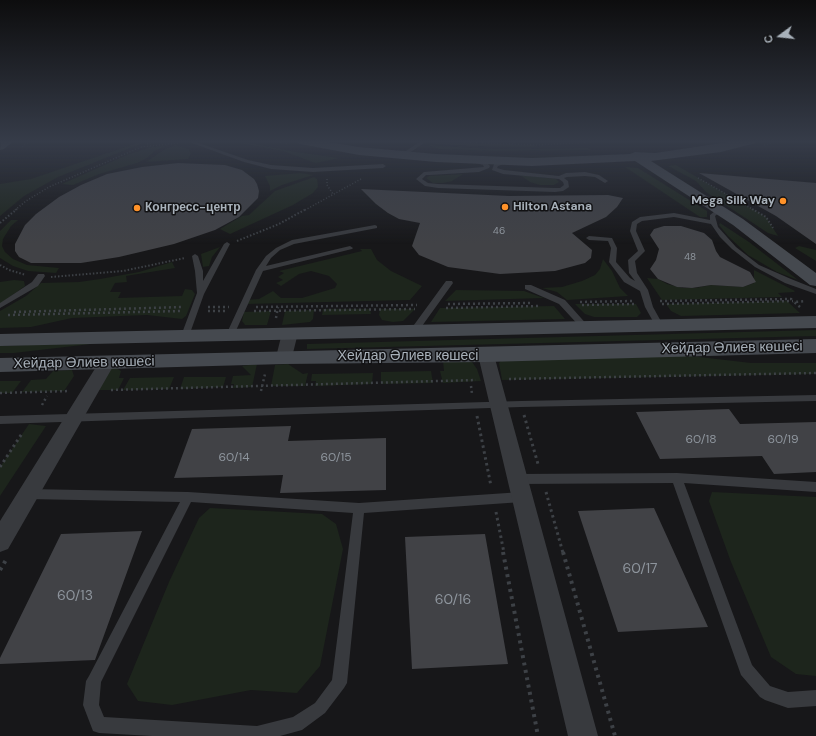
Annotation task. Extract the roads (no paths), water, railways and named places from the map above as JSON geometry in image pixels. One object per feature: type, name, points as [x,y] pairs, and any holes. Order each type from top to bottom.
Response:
[{"type":"street","points":[[661,175],[716,216],[782,254],[816,281]]},
{"type":"street","name":"Хейдар Әлиев көшесі","points":[[0,340],[230,335],[283,327],[414,331],[660,325],[810,317]]},
{"type":"street","points":[[283,327],[284,357]]},
{"type":"street","name":"Хейдар Әлиев көшесі","points":[[0,365],[284,357],[486,355],[816,346]]},
{"type":"street","points":[[714,348],[769,357],[816,357]]},
{"type":"street","points":[[486,355],[481,383],[498,405],[582,736]]},
{"type":"street","points":[[0,542],[8,516],[28,494],[107,363]]},
{"type":"lane","points":[[423,175],[419,179],[423,183],[431,186],[555,190],[562,190],[567,186],[565,181],[560,178],[535,175]]},
{"type":"lane","points":[[560,178],[565,175]]},
{"type":"lane","points":[[593,175],[605,181]]},
{"type":"lane","points":[[660,325],[648,302],[644,290],[633,273],[631,260],[642,251],[633,231],[634,223],[640,219],[674,215],[716,216],[722,236],[757,266],[788,282],[816,292]]},
{"type":"lane","points":[[230,335],[260,270],[268,257],[292,242],[375,227]]},
{"type":"lane","points":[[589,238],[610,239],[614,248],[612,262],[627,280],[644,290]]},
{"type":"lane","points":[[185,336],[200,294],[227,244]]},
{"type":"lane","points":[[260,270],[350,248]]},
{"type":"lane","points":[[195,256],[199,271],[200,294]]},
{"type":"lane","points":[[0,306],[34,284],[41,276]]},
{"type":"lane","points":[[414,331],[449,283]]},
{"type":"lane","points":[[528,287],[563,304],[586,327]]},
{"type":"lane","points":[[0,420],[521,404],[816,398]]},
{"type":"lane","points":[[678,478],[746,670],[765,692],[788,700],[816,698]]},
{"type":"lane","points":[[28,494],[188,497],[359,508],[493,498],[542,479],[678,478],[816,487]]},
{"type":"lane","points":[[188,497],[94,681],[90,705],[99,725],[257,734],[296,724],[320,708],[339,684],[359,508]]},
{"type":"place","name":"Mega Silk Way","points":[[783,201]]},
{"type":"place","name":"Hilton Astana","points":[[505,207]]},
{"type":"place","name":"Конгресс-центр","points":[[137,208]]}]
